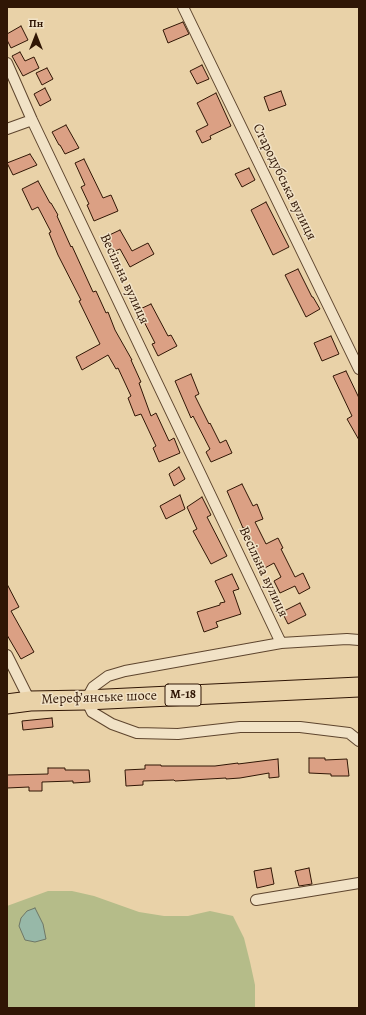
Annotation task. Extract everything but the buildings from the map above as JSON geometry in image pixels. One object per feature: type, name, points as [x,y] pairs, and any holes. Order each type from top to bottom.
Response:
[{"type":"highway","name":"Мереф’янське шосе","points":[[7,704],[30,701],[86,700],[359,687]]},
{"type":"street","name":"Стародубська вулиця","points":[[183,7],[359,369]]},
{"type":"street","name":"Весільна вулиця","points":[[7,63],[32,120],[281,643]]},
{"type":"street","points":[[7,129],[32,120]]},
{"type":"street","points":[[359,640],[348,638],[281,643],[125,671],[108,676],[93,687],[86,700],[92,712],[112,724],[136,733],[178,734],[240,727],[300,727],[349,733],[359,741]]},
{"type":"street","points":[[7,655],[30,701]]},
{"type":"street","points":[[256,900],[359,883]]},
{"type":"green space","points":[[48,891],[72,891],[94,896],[139,912],[164,916],[188,916],[210,911],[233,916],[244,938],[250,962],[255,985],[255,1008],[7,1008],[7,906]]},
{"type":"shaded area","points":[[35,908],[43,924],[46,939],[35,942],[25,940],[19,926],[21,918],[27,911]]}]
